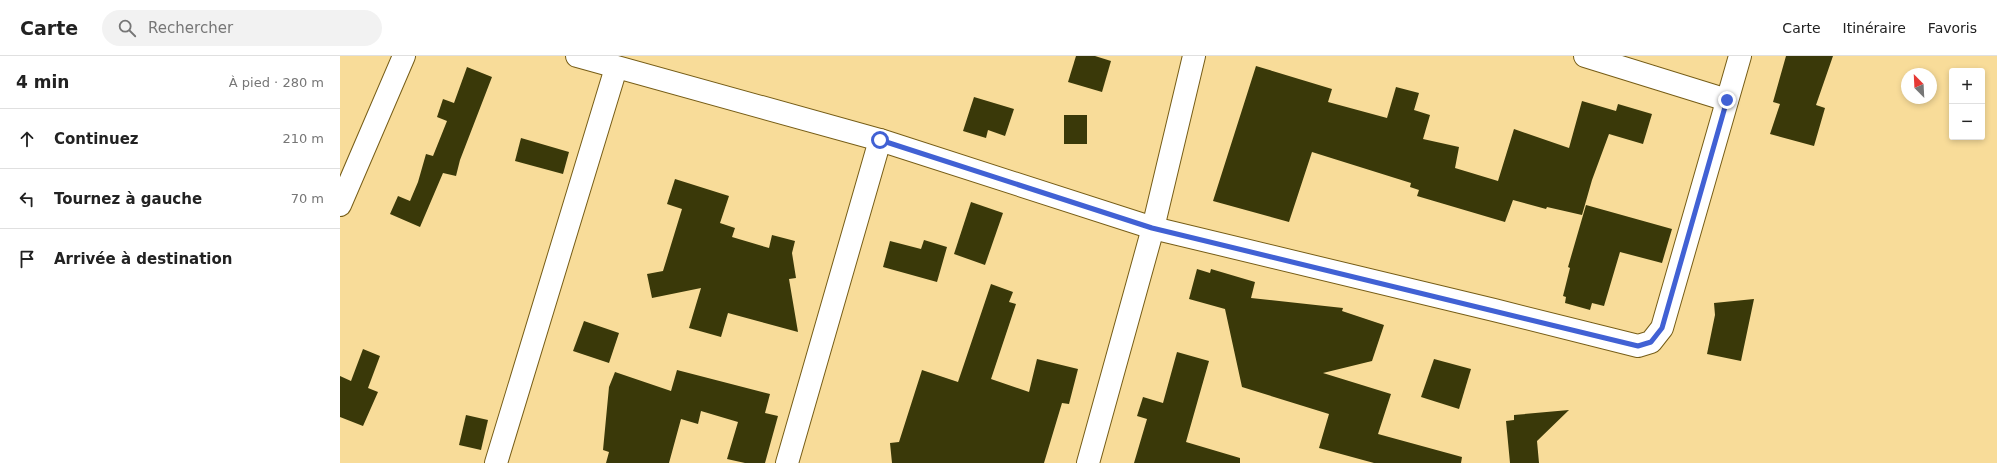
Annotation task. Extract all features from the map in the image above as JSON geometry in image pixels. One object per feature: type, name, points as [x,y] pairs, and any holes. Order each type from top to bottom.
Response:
[{"type":"street","points":[[340,205],[404,56]]},
{"type":"street","points":[[577,56],[880,140],[1152,228],[1638,346],[1651,342],[1662,328],[1740,56]]},
{"type":"street","points":[[1088,463],[1152,228],[1194,56]]},
{"type":"street","points":[[1585,56],[1727,100]]},
{"type":"street","points":[[496,463],[616,68]]},
{"type":"street","points":[[787,463],[880,140]]},
{"type":"building","points":[[1076,56],[1095,56],[1111,61],[1102,92],[1068,82]]},
{"type":"building","points":[[1786,56],[1833,56],[1816,105],[1825,108],[1814,146],[1770,134],[1780,104],[1773,102]]},
{"type":"building","points":[[1256,66],[1332,89],[1328,102],[1387,118],[1396,87],[1419,93],[1414,110],[1430,115],[1423,139],[1459,147],[1455,168],[1498,181],[1514,129],[1569,148],[1582,101],[1616,111],[1618,104],[1652,114],[1643,144],[1609,134],[1592,180],[1582,215],[1547,207],[1546,209],[1513,200],[1505,222],[1417,196],[1419,190],[1410,187],[1411,183],[1312,152],[1289,222],[1213,201]]},
{"type":"building","points":[[467,67],[492,77],[460,160],[456,176],[443,173],[420,227],[390,214],[398,196],[410,201],[418,182],[426,154],[433,156],[447,121],[437,117],[443,99],[454,103]]},
{"type":"building","points":[[974,97],[1014,109],[1005,136],[988,130],[986,138],[963,131]]},
{"type":"building","points":[[1064,115],[1087,115],[1087,144],[1064,144]]},
{"type":"building","points":[[521,138],[569,152],[563,174],[515,161]]},
{"type":"building","points":[[675,179],[729,196],[720,223],[735,228],[732,237],[769,248],[772,235],[795,241],[792,253],[796,278],[789,279],[798,332],[728,313],[721,337],[689,328],[701,288],[652,298],[647,274],[663,271],[682,209],[667,204]]},
{"type":"building","points":[[971,202],[1003,213],[985,265],[954,254]]},
{"type":"building","points":[[1586,205],[1672,229],[1662,263],[1620,252],[1604,306],[1592,303],[1590,310],[1565,303],[1566,297],[1563,296],[1570,268],[1568,267]]},
{"type":"building","points":[[924,240],[947,247],[937,282],[883,267],[890,241],[921,249]]},
{"type":"building","points":[[1197,269],[1210,273],[1211,269],[1255,282],[1251,298],[1343,308],[1342,311],[1384,325],[1372,361],[1323,373],[1391,394],[1378,434],[1462,457],[1461,463],[1374,463],[1319,448],[1329,414],[1242,387],[1225,309],[1189,299]]},
{"type":"building","points":[[991,284],[1013,292],[1009,302],[1016,304],[991,379],[1029,392],[1037,359],[1078,369],[1069,404],[1062,403],[1044,463],[892,463],[890,443],[899,442],[922,370],[958,382]]},
{"type":"building","points":[[1754,299],[1741,361],[1707,354],[1715,315],[1714,303]]},
{"type":"building","points":[[584,321],[619,333],[609,363],[573,351]]},
{"type":"building","points":[[363,349],[380,356],[368,388],[378,392],[363,426],[340,417],[340,376],[351,381]]},
{"type":"building","points":[[1177,352],[1209,361],[1186,442],[1240,458],[1240,463],[1134,463],[1147,419],[1137,416],[1143,397],[1163,403]]},
{"type":"building","points":[[1434,359],[1471,369],[1459,409],[1421,397]]},
{"type":"building","points":[[677,370],[770,394],[765,413],[778,416],[765,463],[745,463],[727,459],[738,422],[701,411],[698,424],[681,419],[669,463],[606,463],[609,452],[603,450],[609,387],[615,372],[671,391]]},
{"type":"building","points":[[1569,410],[1537,441],[1539,463],[1510,463],[1506,421],[1514,420],[1514,415]]},
{"type":"building","points":[[466,415],[488,420],[481,450],[459,445]]},
{"type":"route","points":[[880,140],[1152,228],[1638,346],[1651,342],[1662,328],[1727,100]]}]
